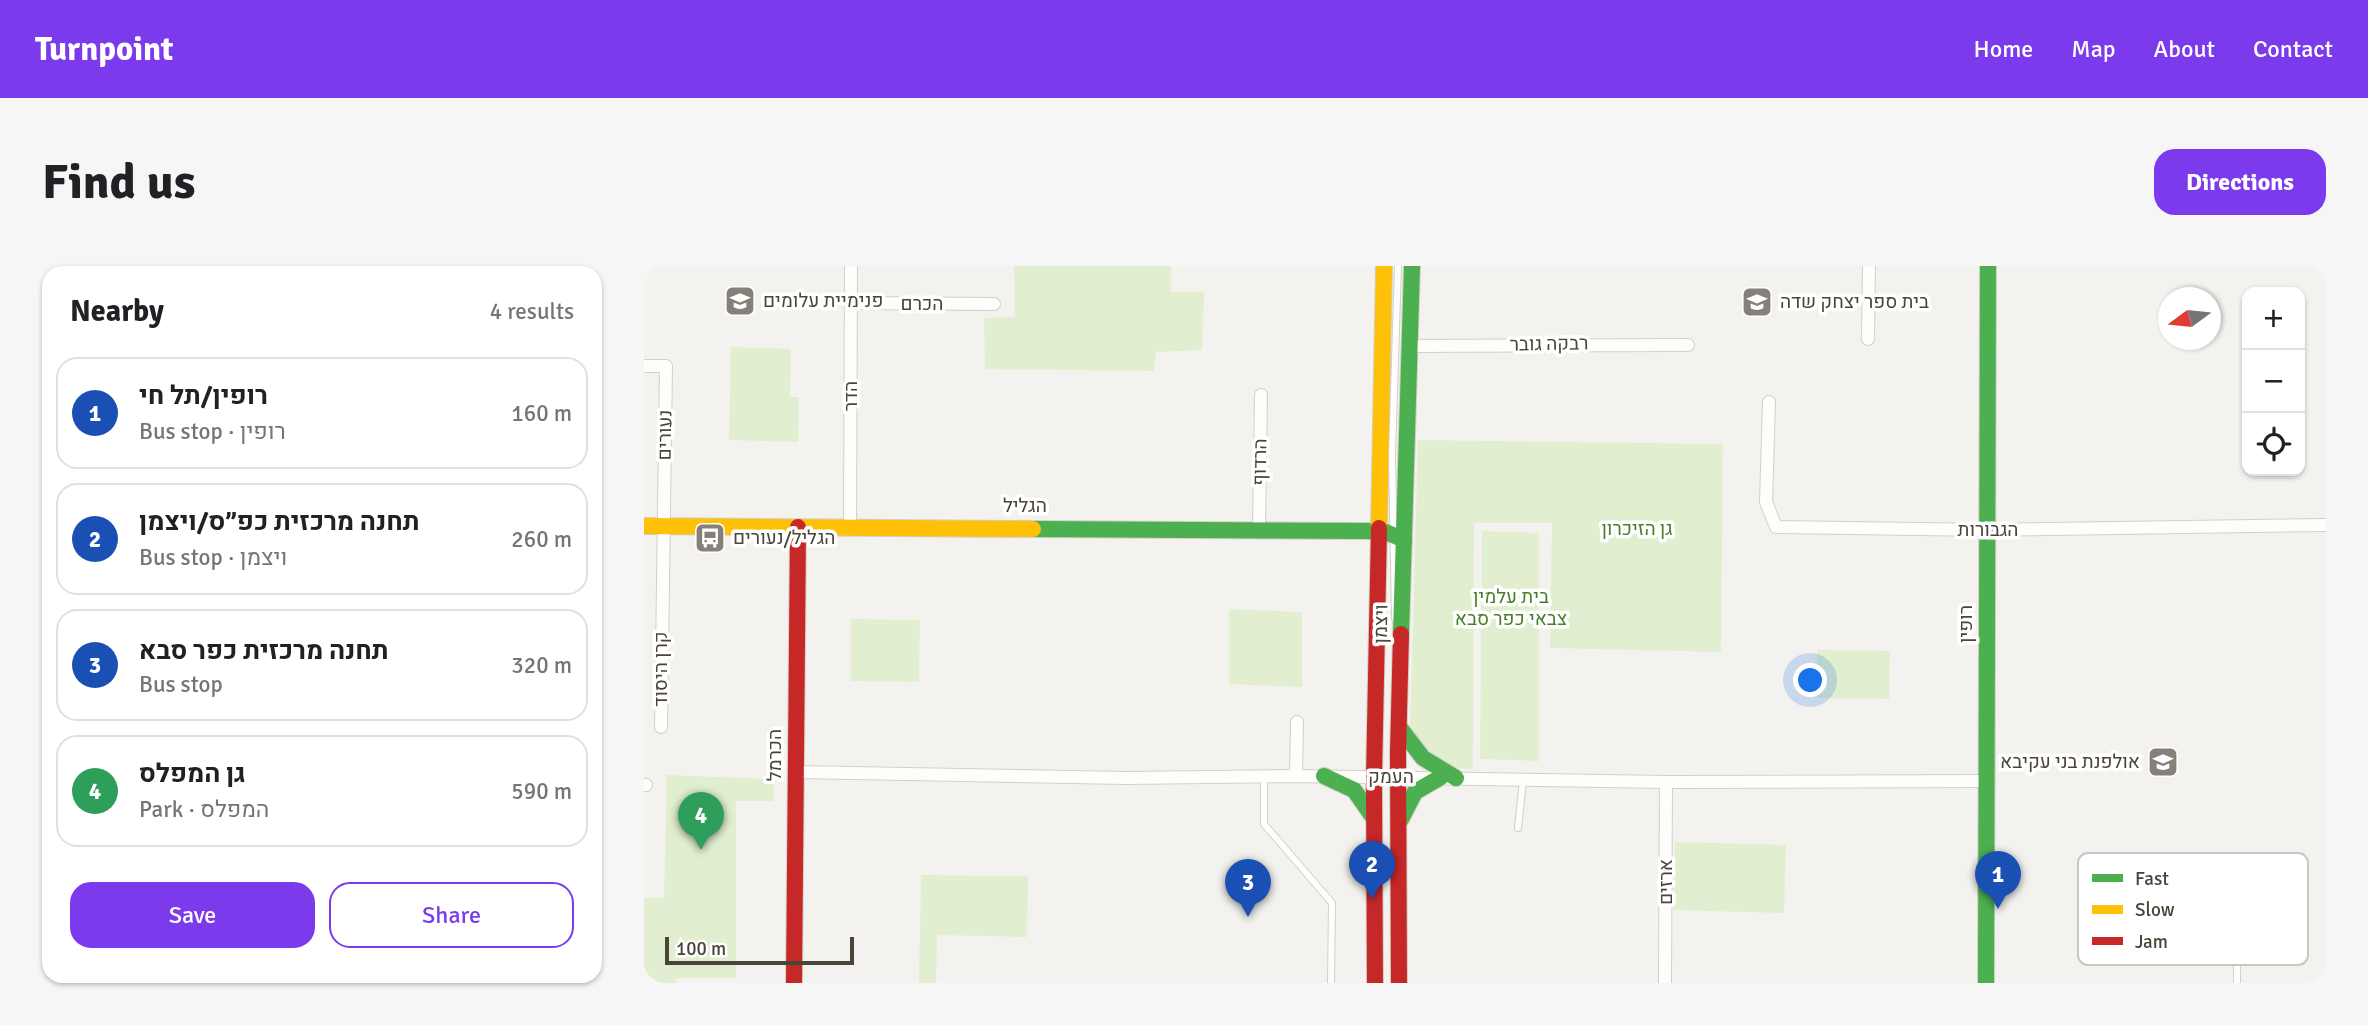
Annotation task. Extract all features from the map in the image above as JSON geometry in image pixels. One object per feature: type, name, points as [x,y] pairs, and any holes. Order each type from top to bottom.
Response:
[{"type":"street","name":"הדר","points":[[850,527],[851,266]]},
{"type":"street","name":"ויצמן","points":[[1384,266],[1392,535],[1401,658],[1398,777],[1399,983]]},
{"type":"street","name":"ויצמן","points":[[1375,983],[1374,778],[1409,346],[1412,266]]},
{"type":"street","points":[[1868,339],[1869,266]]},
{"type":"street","name":"רופין","points":[[1986,983],[1988,266]]},
{"type":"street","name":"הכרם","points":[[850,303],[994,304]]},
{"type":"street","name":"רבקה גובר","points":[[1409,346],[1688,345]]},
{"type":"street","name":"נעורים","points":[[644,366],[666,366],[663,526]]},
{"type":"street","name":"הרדוף","points":[[1259,529],[1261,395]]},
{"type":"street","name":"הגבורות","points":[[1769,402],[1766,502],[1776,527],[1987,530],[2326,525]]},
{"type":"street","name":"הגליל","points":[[644,526],[1259,529],[1392,535]]},
{"type":"street","name":"קרן היסוד","points":[[661,727],[663,526]]},
{"type":"street","name":"הכרמל","points":[[794,983],[797,527]]},
{"type":"street","points":[[1296,776],[1297,722]]},
{"type":"street","points":[[1399,726],[1414,751],[1449,778]]},
{"type":"street","name":"העמק","points":[[796,772],[1126,778],[1324,776],[1666,782],[1987,781]]},
{"type":"street","points":[[1324,776],[1353,788],[1362,796],[1375,823]]},
{"type":"street","points":[[1399,825],[1412,795],[1422,785],[1449,778]]},
{"type":"street","name":"ארזים","points":[[1665,983],[1666,782]]},
{"type":"lane","points":[[1392,535],[1398,266]]},
{"type":"lane","points":[[1392,455],[1392,535]]},
{"type":"lane","points":[[1264,776],[1265,824],[1332,903],[1331,983]]},
{"type":"lane","points":[[1518,828],[1523,778]]},
{"type":"lane","points":[[2237,965],[2237,983]]},
{"type":"green space","points":[[1014,266],[1171,266],[1171,292],[1204,292],[1202,350],[1156,352],[1154,371],[985,369],[984,318],[1015,317]]},
{"type":"green space","points":[[731,347],[791,349],[790,397],[799,397],[798,442],[729,440]]},
{"type":"green space","name":"גן הזיכרון","points":[[1418,440],[1723,444],[1721,652],[1550,648],[1552,523],[1474,523],[1473,770],[1442,766],[1410,731]]},
{"type":"green space","name":"בית עלמין צבאי כפר סבא","points":[[1482,531],[1539,533],[1539,761],[1480,759]]},
{"type":"green space","points":[[1229,609],[1302,612],[1302,687],[1229,684]]},
{"type":"green space","points":[[851,619],[920,620],[919,682],[851,681]]},
{"type":"green space","points":[[1817,650],[1890,651],[1889,699],[1817,698]]},
{"type":"green space","points":[[667,775],[774,779],[773,801],[736,801],[736,978],[677,978],[676,983],[644,983],[644,898],[664,898]]},
{"type":"green space","points":[[1675,842],[1786,845],[1784,913],[1673,910]]},
{"type":"green space","points":[[921,875],[1028,876],[1027,937],[937,935],[936,983],[919,983]]},
{"type":"traffic: fast","points":[[1401,634],[1412,266]]},
{"type":"traffic: fast","points":[[1986,983],[1988,266]]},
{"type":"traffic: fast","points":[[1033,529],[1366,531],[1386,532],[1404,540]]},
{"type":"traffic: fast","points":[[1400,728],[1423,758],[1456,778]]},
{"type":"traffic: fast","points":[[1324,776],[1354,790],[1373,817]]},
{"type":"traffic: fast","points":[[1401,819],[1415,792],[1441,777]]},
{"type":"traffic: slow","points":[[1379,528],[1384,266]]},
{"type":"traffic: slow","points":[[644,526],[1033,529]]},
{"type":"traffic: jam","points":[[794,983],[798,527]]},
{"type":"traffic: jam","points":[[1375,983],[1374,778],[1379,528]]},
{"type":"traffic: jam","points":[[1399,983],[1398,753],[1401,634]]},
{"type":"place","name":"פנימיית עלומים","points":[[740,301]]},
{"type":"place","name":"בית ספר יצחק שדה","points":[[1757,302]]},
{"type":"place","name":"הגליל/נעורים","points":[[710,538]]},
{"type":"place","name":"אולפנת בני עקיבא","points":[[2163,762]]},
{"type":"place","name":"גן המפלס","points":[[701,850]]},
{"type":"place","name":"תחנה מרכזית כפ״ס/ויצמן","points":[[1372,899]]},
{"type":"place","name":"רופין/תל חי","points":[[1998,909]]},
{"type":"place","name":"תחנה מרכזית כפר סבא","points":[[1248,917]]}]
